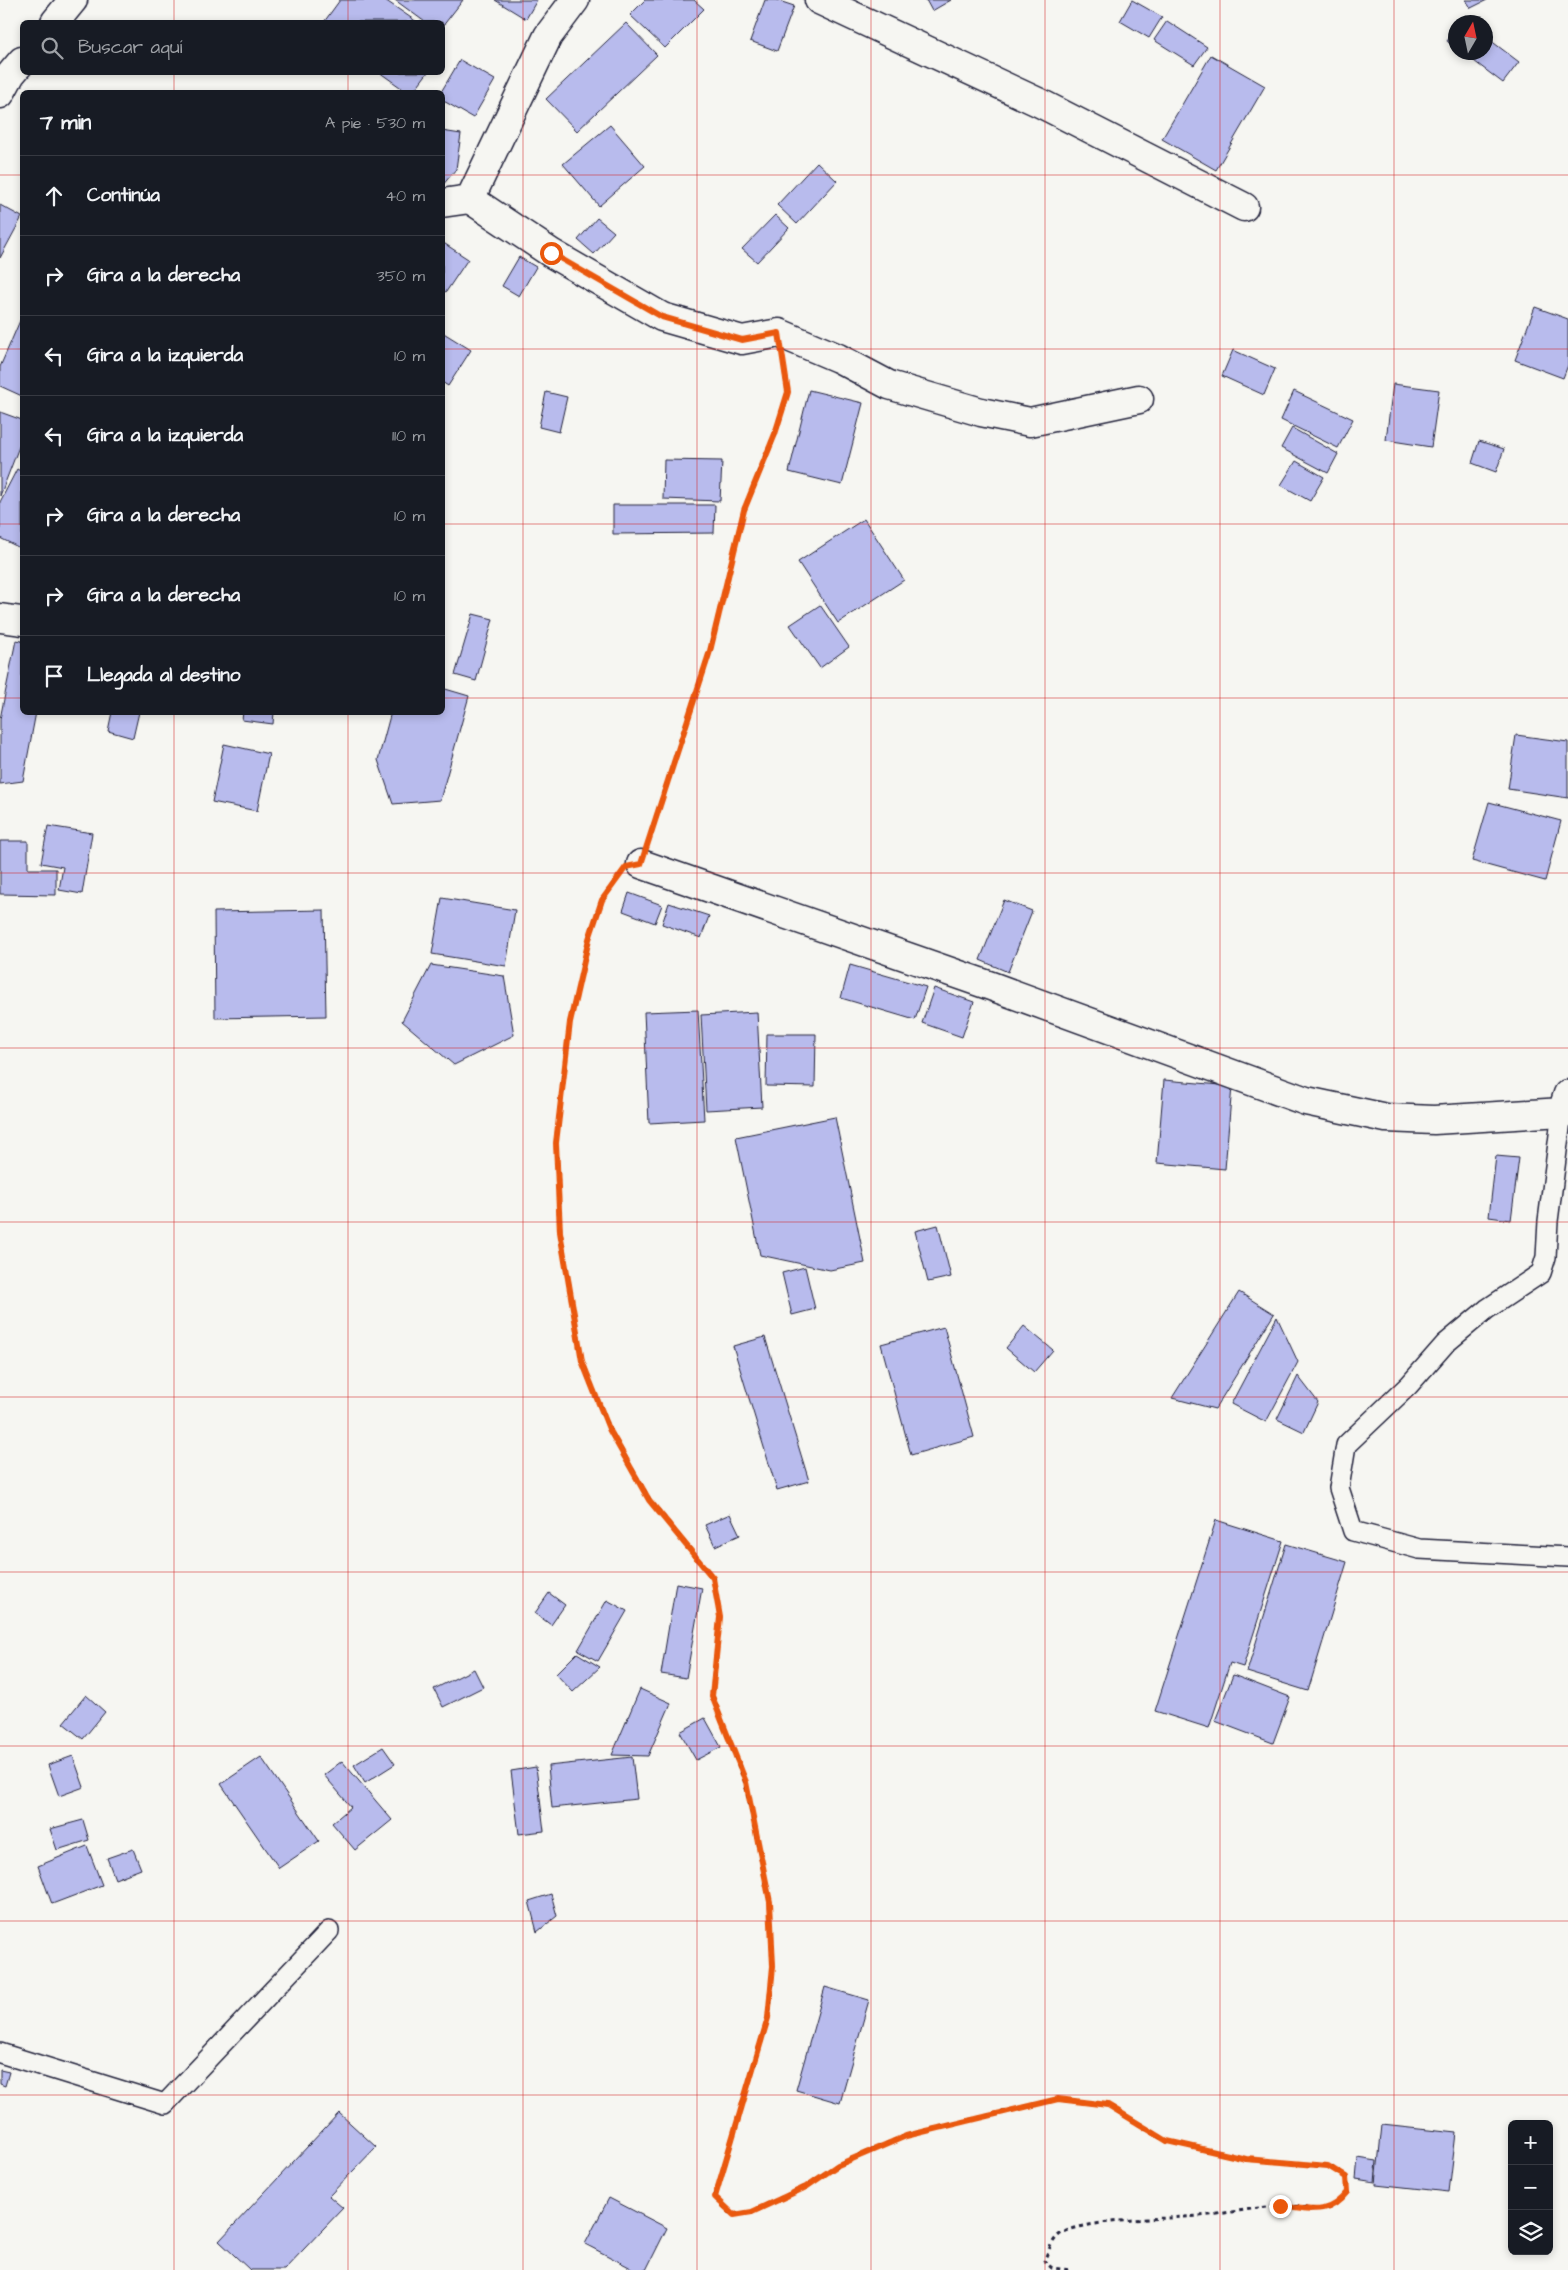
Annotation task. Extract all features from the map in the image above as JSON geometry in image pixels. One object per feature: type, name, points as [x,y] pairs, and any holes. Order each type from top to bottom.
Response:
[{"type":"street","points":[[57,20],[73,0]]},
{"type":"street","points":[[470,199],[548,36],[575,0]]},
{"type":"street","points":[[819,0],[1040,104],[1244,206]]},
{"type":"street","points":[[0,94],[11,74],[20,63]]},
{"type":"street","points":[[445,203],[470,199],[551,253],[662,317],[742,340],[779,333],[838,358],[889,385],[981,412],[1030,422],[1138,399]]},
{"type":"street","points":[[0,618],[20,620]]},
{"type":"street","points":[[641,864],[991,986],[1306,1101],[1386,1118],[1434,1120],[1565,1103]]},
{"type":"lane","points":[[1565,1103],[1564,1142],[1548,1221],[1546,1257],[1541,1273],[1487,1309],[1445,1344],[1409,1384],[1346,1445],[1339,1488],[1353,1531],[1419,1550],[1568,1557]]},
{"type":"lane","points":[[0,2053],[165,2104],[329,1931]]},
{"type":"path","points":[[779,333],[788,392],[775,434],[744,510],[710,651],[641,864],[626,867],[602,900],[589,939],[572,1013],[556,1143],[560,1232],[582,1361],[609,1429],[649,1500],[713,1578],[720,1617],[712,1696],[746,1782],[770,1902],[773,1966],[768,2018],[715,2197],[734,2215],[752,2212],[806,2187],[838,2165],[906,2136],[1058,2099],[1108,2105],[1167,2141],[1246,2159],[1328,2166],[1346,2177],[1347,2192],[1338,2203],[1324,2211],[1280,2206],[1199,2216],[1096,2223],[1060,2234],[1051,2245],[1044,2261],[1052,2268],[1070,2270]]},
{"type":"building","points":[[340,0],[385,0],[414,20],[325,20]]},
{"type":"building","points":[[395,0],[463,0],[445,23],[445,20],[422,20]]},
{"type":"building","points":[[495,0],[537,0],[526,19]]},
{"type":"building","points":[[645,0],[694,0],[704,9],[665,48],[630,15]]},
{"type":"building","points":[[765,0],[776,0],[794,6],[777,51],[750,41]]},
{"type":"building","points":[[926,0],[951,0],[932,11]]},
{"type":"building","points":[[1132,0],[1162,17],[1149,38],[1120,21]]},
{"type":"building","points":[[1466,0],[1487,0],[1471,8]]},
{"type":"building","points":[[1167,21],[1207,47],[1194,65],[1154,40]]},
{"type":"building","points":[[626,23],[657,55],[577,131],[546,99]]},
{"type":"building","points":[[1493,42],[1519,62],[1503,83],[1473,60],[1493,60]]},
{"type":"building","points":[[1211,55],[1265,86],[1216,170],[1162,139]]},
{"type":"building","points":[[460,60],[495,80],[473,118],[445,102],[445,90],[442,90]]},
{"type":"building","points":[[383,75],[426,75],[414,90],[404,90]]},
{"type":"building","points":[[610,125],[645,166],[599,206],[563,164]]},
{"type":"building","points":[[445,131],[461,134],[456,169],[445,182]]},
{"type":"building","points":[[817,162],[837,181],[797,224],[777,205]]},
{"type":"building","points":[[0,205],[20,216],[20,221],[0,258]]},
{"type":"building","points":[[775,215],[789,228],[757,262],[742,249]]},
{"type":"building","points":[[597,218],[614,232],[594,254],[578,240]]},
{"type":"building","points":[[445,244],[468,259],[445,292]]},
{"type":"building","points":[[519,257],[536,267],[519,296],[502,286]]},
{"type":"building","points":[[1535,307],[1568,319],[1568,365],[1563,378],[1515,360]]},
{"type":"building","points":[[20,321],[20,395],[0,386],[0,367]]},
{"type":"building","points":[[445,334],[471,350],[448,386],[445,384]]},
{"type":"building","points":[[1233,350],[1275,369],[1264,395],[1222,376]]},
{"type":"building","points":[[1393,384],[1439,390],[1431,447],[1386,440]]},
{"type":"building","points":[[809,390],[863,403],[842,485],[789,472]]},
{"type":"building","points":[[1294,391],[1353,419],[1338,448],[1281,420]]},
{"type":"building","points":[[546,392],[567,397],[559,432],[539,427]]},
{"type":"building","points":[[0,412],[20,419],[20,444],[0,496]]},
{"type":"building","points":[[1292,428],[1338,454],[1328,473],[1281,448]]},
{"type":"building","points":[[1479,441],[1504,449],[1496,472],[1472,463]]},
{"type":"building","points":[[664,460],[722,461],[720,501],[663,499]]},
{"type":"building","points":[[1296,461],[1324,477],[1310,501],[1281,485]]},
{"type":"building","points":[[17,469],[20,471],[20,548],[0,538],[0,502]]},
{"type":"building","points":[[613,505],[715,505],[714,533],[613,534]]},
{"type":"building","points":[[864,519],[904,580],[838,623],[798,562]]},
{"type":"building","points":[[820,605],[849,647],[820,668],[790,625]]},
{"type":"building","points":[[473,614],[493,619],[476,681],[455,675]]},
{"type":"building","points":[[16,640],[20,641],[20,715],[35,715],[23,781],[0,784],[0,719]]},
{"type":"building","points":[[445,689],[469,696],[440,800],[393,804],[378,760],[390,715],[445,715]]},
{"type":"building","points":[[111,715],[138,715],[133,738],[108,731]]},
{"type":"building","points":[[243,715],[274,715],[273,724],[242,720]]},
{"type":"building","points":[[1516,735],[1568,742],[1568,798],[1508,789]]},
{"type":"building","points":[[224,744],[269,754],[257,811],[212,802]]},
{"type":"building","points":[[1489,802],[1561,821],[1545,881],[1472,861]]},
{"type":"building","points":[[48,826],[92,833],[82,894],[59,890],[63,867],[41,863]]},
{"type":"building","points":[[0,841],[28,841],[28,869],[56,869],[56,895],[0,894]]},
{"type":"building","points":[[629,893],[662,905],[655,923],[623,911]]},
{"type":"building","points":[[442,898],[515,910],[506,966],[432,954]]},
{"type":"building","points":[[1004,900],[1032,911],[1008,972],[980,960]]},
{"type":"building","points":[[669,903],[709,916],[701,938],[662,924]]},
{"type":"building","points":[[324,910],[326,1016],[215,1018],[214,912]]},
{"type":"building","points":[[431,965],[504,976],[514,1035],[454,1065],[402,1021]]},
{"type":"building","points":[[850,965],[926,987],[915,1020],[841,998]]},
{"type":"building","points":[[934,988],[974,1002],[962,1037],[922,1023]]},
{"type":"building","points":[[698,1010],[704,1120],[649,1123],[644,1012]]},
{"type":"building","points":[[757,1012],[762,1107],[706,1110],[701,1015]]},
{"type":"building","points":[[767,1034],[816,1034],[815,1087],[766,1086]]},
{"type":"building","points":[[1164,1080],[1232,1086],[1225,1169],[1157,1163]]},
{"type":"building","points":[[835,1117],[865,1263],[830,1270],[760,1255],[736,1137]]},
{"type":"building","points":[[1496,1156],[1519,1158],[1511,1220],[1489,1217]]},
{"type":"building","points":[[938,1225],[951,1277],[928,1282],[915,1231]]},
{"type":"building","points":[[805,1267],[815,1309],[792,1315],[782,1273]]},
{"type":"building","points":[[1239,1292],[1274,1314],[1215,1409],[1172,1398]]},
{"type":"building","points":[[1277,1317],[1298,1362],[1266,1422],[1231,1404]]},
{"type":"building","points":[[1024,1326],[1053,1350],[1034,1372],[1006,1348]]},
{"type":"building","points":[[944,1327],[974,1437],[911,1455],[881,1344]]},
{"type":"building","points":[[765,1337],[809,1481],[777,1490],[733,1346]]},
{"type":"building","points":[[1298,1376],[1318,1402],[1304,1432],[1277,1419]]},
{"type":"building","points":[[730,1514],[740,1535],[715,1546],[705,1525]]},
{"type":"building","points":[[1216,1520],[1283,1541],[1243,1667],[1230,1663],[1209,1728],[1155,1711]]},
{"type":"building","points":[[1286,1544],[1347,1562],[1308,1691],[1247,1672]]},
{"type":"building","points":[[676,1583],[702,1588],[686,1678],[661,1674]]},
{"type":"building","points":[[549,1593],[565,1605],[551,1625],[535,1613]]},
{"type":"building","points":[[607,1600],[627,1611],[598,1661],[578,1650]]},
{"type":"building","points":[[577,1653],[600,1667],[573,1692],[556,1674]]},
{"type":"building","points":[[474,1669],[483,1687],[443,1707],[434,1689]]},
{"type":"building","points":[[1233,1675],[1290,1697],[1273,1743],[1215,1721]]},
{"type":"building","points":[[640,1689],[671,1703],[648,1756],[612,1755]]},
{"type":"building","points":[[86,1695],[105,1712],[83,1739],[63,1723]]},
{"type":"building","points":[[705,1718],[721,1747],[696,1760],[680,1732]]},
{"type":"building","points":[[383,1747],[395,1764],[365,1783],[354,1765]]},
{"type":"building","points":[[73,1756],[84,1787],[59,1796],[48,1765]]},
{"type":"building","points":[[261,1757],[319,1841],[279,1868],[221,1784]]},
{"type":"building","points":[[632,1757],[637,1799],[552,1808],[548,1766]]},
{"type":"building","points":[[342,1761],[392,1820],[355,1850],[332,1823],[351,1807],[324,1775]]},
{"type":"building","points":[[536,1767],[544,1831],[519,1834],[511,1771]]},
{"type":"building","points":[[83,1820],[89,1840],[57,1850],[50,1829]]},
{"type":"building","points":[[87,1846],[102,1885],[52,1904],[38,1866]]},
{"type":"building","points":[[133,1849],[141,1869],[115,1879],[107,1858]]},
{"type":"building","points":[[551,1894],[557,1916],[537,1932],[529,1901]]},
{"type":"building","points":[[825,1987],[869,2000],[840,2103],[796,2090]]},
{"type":"building","points":[[0,2070],[9,2072],[5,2086],[0,2084]]},
{"type":"building","points":[[339,2113],[376,2147],[329,2196],[343,2208],[284,2270],[250,2270],[219,2241]]},
{"type":"building","points":[[1382,2125],[1456,2133],[1449,2192],[1376,2184]]},
{"type":"building","points":[[1358,2158],[1377,2161],[1375,2182],[1356,2179]]},
{"type":"building","points":[[609,2198],[667,2228],[646,2270],[635,2270],[585,2244]]},
{"type":"route","points":[[551,253],[662,317],[742,340],[779,333],[788,392],[775,434],[744,510],[710,651],[641,864],[626,867],[602,900],[589,939],[570,1022],[556,1143],[560,1232],[582,1361],[609,1429],[649,1500],[696,1554],[713,1578],[720,1617],[712,1696],[746,1782],[770,1902],[773,1966],[768,2018],[745,2101],[715,2197],[734,2215],[752,2212],[806,2187],[838,2165],[906,2136],[1058,2099],[1108,2105],[1167,2141],[1246,2159],[1328,2166],[1346,2177],[1347,2192],[1338,2203],[1324,2211],[1280,2206]]}]
